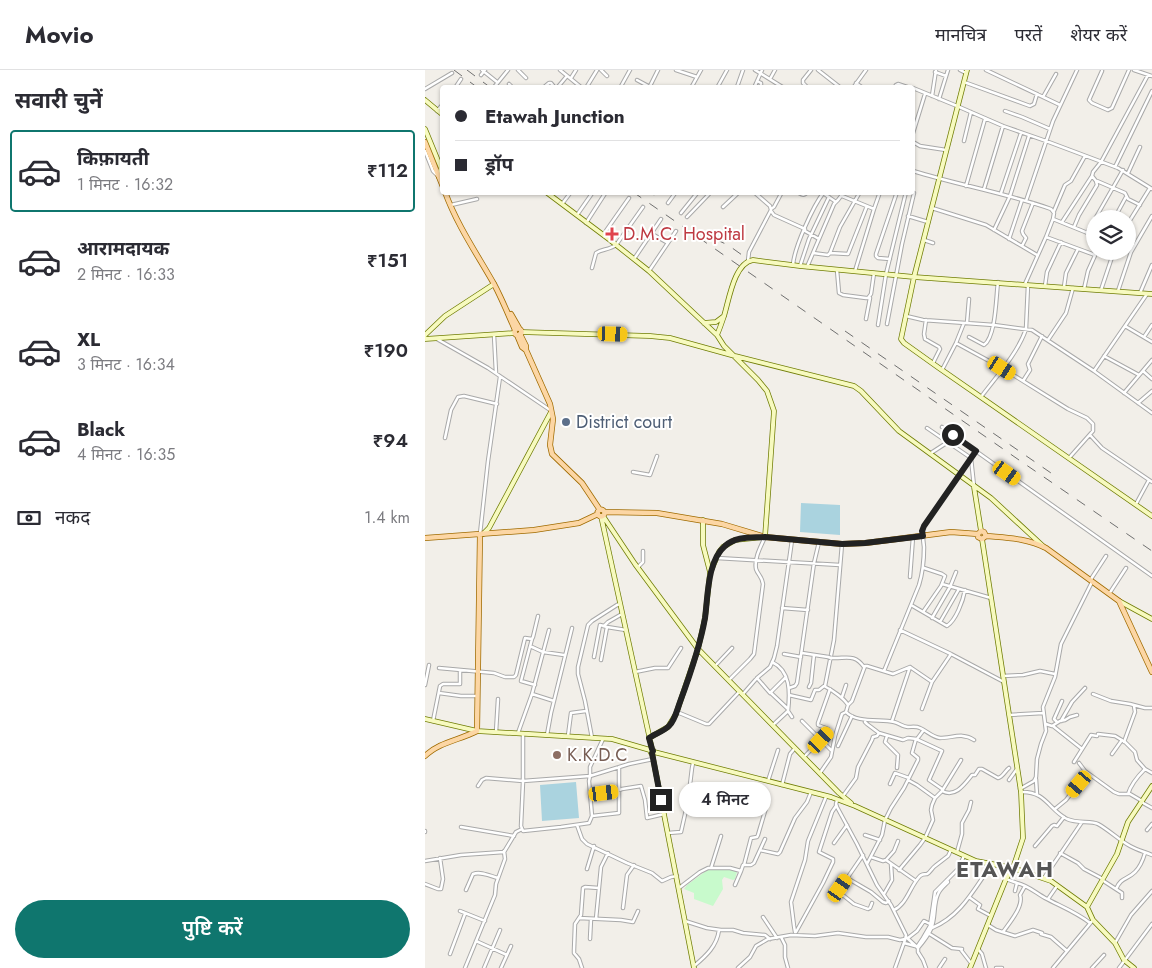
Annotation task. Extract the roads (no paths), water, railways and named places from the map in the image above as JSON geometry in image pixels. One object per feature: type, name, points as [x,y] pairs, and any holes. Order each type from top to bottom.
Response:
[{"type":"main road","points":[[425,142],[439,177]]},
{"type":"main road","points":[[446,195],[449,206],[494,284],[526,346],[526,350],[548,398],[553,419],[550,445],[553,454],[583,483],[602,513]]},
{"type":"main road","points":[[425,538],[534,530],[568,525],[602,513],[638,512],[703,520],[765,537],[842,544],[865,543],[951,532],[980,533],[978,537],[984,538],[1024,540],[1046,548],[1119,601],[1152,674]]},
{"type":"main road","points":[[425,756],[430,751],[446,743],[477,731],[481,534]]},
{"type":"street","points":[[481,75],[484,70],[497,82]]},
{"type":"street","points":[[496,85],[508,70]]},
{"type":"street","points":[[518,70],[526,78]]},
{"type":"street","points":[[560,70],[579,85]]},
{"type":"street","points":[[571,78],[576,70]]},
{"type":"street","points":[[586,85],[597,70]]},
{"type":"street","points":[[601,70],[607,76]]},
{"type":"street","points":[[622,85],[630,70]]},
{"type":"street","points":[[651,85],[658,70]]},
{"type":"street","points":[[676,70],[697,77]]},
{"type":"street","points":[[693,85],[701,70]]},
{"type":"street","points":[[719,85],[727,70]]},
{"type":"street","points":[[737,85],[743,70]]},
{"type":"street","points":[[755,70],[761,71],[779,85]]},
{"type":"street","points":[[770,79],[775,70]]},
{"type":"street","points":[[804,85],[803,80],[811,70]]},
{"type":"street","points":[[817,70],[837,85]]},
{"type":"street","points":[[825,75],[829,70]]},
{"type":"street","points":[[859,85],[856,83],[864,70]]},
{"type":"street","points":[[939,99],[948,70]]},
{"type":"street","points":[[960,70],[967,72],[914,277],[901,336],[902,341],[1152,516]]},
{"type":"street","points":[[986,70],[1061,105]]},
{"type":"street","points":[[1009,239],[1055,115],[1077,70]]},
{"type":"street","points":[[1101,71],[1089,100],[1108,110],[1112,108],[1129,70]]},
{"type":"street","points":[[1134,70],[1152,76]]},
{"type":"street","points":[[755,85],[761,71]]},
{"type":"street","points":[[931,96],[935,71],[946,76]]},
{"type":"street","points":[[425,89],[452,73]]},
{"type":"street","points":[[1043,97],[1056,74]]},
{"type":"street","points":[[1062,222],[1101,162],[1148,75]]},
{"type":"street","points":[[559,85],[567,76]]},
{"type":"street","points":[[457,85],[461,79]]},
{"type":"street","points":[[637,80],[646,85]]},
{"type":"street","points":[[757,81],[761,85]]},
{"type":"street","points":[[964,82],[1030,106],[1034,104],[1037,94]]},
{"type":"street","points":[[915,90],[1021,133],[1123,170],[1151,188],[1136,211]]},
{"type":"street","points":[[1115,167],[1152,91]]},
{"type":"street","points":[[915,126],[925,94]]},
{"type":"street","points":[[425,100],[440,112]]},
{"type":"street","points":[[437,110],[440,107]]},
{"type":"street","points":[[1005,111],[1050,129]]},
{"type":"street","points":[[964,141],[971,112]]},
{"type":"street","points":[[966,186],[985,118]]},
{"type":"street","points":[[983,189],[1003,126]]},
{"type":"street","points":[[425,129],[440,166]]},
{"type":"street","points":[[1001,193],[1021,133]]},
{"type":"street","points":[[994,230],[1010,196],[1029,136]]},
{"type":"street","points":[[915,143],[920,146],[946,150]]},
{"type":"street","points":[[1128,174],[1140,147]]},
{"type":"street","points":[[425,151],[433,171],[439,177]]},
{"type":"street","points":[[981,397],[1020,344],[1026,329],[1027,284],[1037,255],[1065,185],[1072,179],[1085,156]]},
{"type":"street","points":[[1100,210],[1123,170]]},
{"type":"street","points":[[439,177],[440,172]]},
{"type":"street","points":[[915,172],[966,186],[1001,193],[1054,211]]},
{"type":"street","points":[[1092,176],[1096,181],[1125,193],[1126,197],[1140,205]]},
{"type":"street","points":[[1074,227],[1097,185],[1096,181]]},
{"type":"street","points":[[550,195],[649,271],[717,334],[724,346],[767,391],[774,412],[765,537],[758,552],[757,560],[757,570],[763,584],[754,654],[729,680]]},
{"type":"street","points":[[562,204],[569,195]]},
{"type":"street","points":[[577,216],[591,195]]},
{"type":"street","points":[[586,223],[604,195]]},
{"type":"street","points":[[668,203],[674,195]]},
{"type":"street","points":[[681,213],[696,195]]},
{"type":"street","points":[[687,217],[708,195]]},
{"type":"street","points":[[723,207],[736,195]]},
{"type":"street","points":[[757,195],[770,206],[774,215],[805,229],[805,231],[819,239]]},
{"type":"street","points":[[748,261],[749,252],[780,195]]},
{"type":"street","points":[[793,265],[795,252],[816,204],[823,195]]},
{"type":"street","points":[[826,195],[836,202]]},
{"type":"street","points":[[807,267],[834,204],[842,195]]},
{"type":"street","points":[[844,195],[854,202],[874,209]]},
{"type":"street","points":[[830,254],[840,227],[858,195]]},
{"type":"street","points":[[855,271],[879,195]]},
{"type":"street","points":[[890,259],[878,258],[876,256],[896,195]]},
{"type":"street","points":[[878,325],[886,274],[905,195]]},
{"type":"street","points":[[887,324],[901,244],[913,195]]},
{"type":"street","points":[[800,266],[811,234],[829,197]]},
{"type":"street","points":[[1119,210],[1126,197]]},
{"type":"street","points":[[603,235],[629,198]]},
{"type":"street","points":[[449,206],[477,199]]},
{"type":"street","points":[[689,203],[695,208]]},
{"type":"street","points":[[1022,246],[1025,238],[1022,230],[1033,203]]},
{"type":"street","points":[[813,253],[828,255],[848,254],[867,206]]},
{"type":"street","points":[[592,268],[596,253],[617,245],[643,207]]},
{"type":"street","points":[[932,208],[977,222],[1037,255]]},
{"type":"street","points":[[908,216],[928,222]]},
{"type":"street","points":[[1118,291],[1129,256],[1152,216]]},
{"type":"street","points":[[634,259],[661,219]]},
{"type":"street","points":[[1053,219],[1086,233]]},
{"type":"street","points":[[649,271],[676,231]]},
{"type":"street","points":[[652,233],[668,244]]},
{"type":"street","points":[[1046,236],[1086,252]]},
{"type":"street","points":[[924,240],[933,244]]},
{"type":"street","points":[[1045,286],[1047,272],[1061,242]]},
{"type":"street","points":[[1064,287],[1066,273],[1078,249]]},
{"type":"street","points":[[717,334],[735,279],[744,264],[753,260],[914,277],[1149,294]]},
{"type":"street","points":[[1084,289],[1087,274],[1093,260]]},
{"type":"street","points":[[1101,290],[1111,260]]},
{"type":"street","points":[[1139,293],[1152,265]]},
{"type":"street","points":[[837,270],[838,291],[841,295],[866,298],[870,296]]},
{"type":"street","points":[[866,319],[874,273]]},
{"type":"street","points":[[969,337],[982,344],[986,344],[994,325],[998,282]]},
{"type":"street","points":[[425,337],[445,316],[494,284]]},
{"type":"street","points":[[1048,340],[1067,313],[1073,288]]},
{"type":"street","points":[[1094,371],[1149,294]]},
{"type":"street","points":[[942,370],[965,323],[969,299]]},
{"type":"street","points":[[705,323],[716,322],[724,316]]},
{"type":"street","points":[[905,316],[926,320],[1032,330],[1094,371],[1152,413]]},
{"type":"street","points":[[926,320],[925,339],[940,349],[933,363]]},
{"type":"street","points":[[1144,337],[1152,325]]},
{"type":"street","points":[[1125,326],[1152,342]]},
{"type":"street","points":[[425,337],[494,335],[518,332],[660,336],[854,386],[861,390],[893,425],[929,454],[991,498],[1046,548]]},
{"type":"street","points":[[494,335],[496,373]]},
{"type":"street","points":[[1023,382],[1030,370],[1028,364],[1042,336]]},
{"type":"street","points":[[435,338],[496,373],[552,411],[489,528],[481,534]]},
{"type":"street","points":[[956,343],[1091,421],[1094,427],[1093,431],[1069,458]]},
{"type":"street","points":[[1104,356],[1139,375]]},
{"type":"street","points":[[1124,393],[1152,360]]},
{"type":"street","points":[[1143,371],[1152,379]]},
{"type":"street","points":[[481,534],[488,461],[500,377]]},
{"type":"street","points":[[1138,403],[1152,391]]},
{"type":"street","points":[[445,438],[451,410],[458,397],[464,396],[497,404]]},
{"type":"street","points":[[942,427],[1152,576]]},
{"type":"street","points":[[927,428],[971,458],[980,533]]},
{"type":"street","points":[[1090,435],[1103,448],[1150,481],[1136,504]]},
{"type":"street","points":[[929,454],[948,442]]},
{"type":"street","points":[[884,671],[919,584],[923,568],[922,531],[924,526],[976,451]]},
{"type":"street","points":[[633,472],[650,475],[657,456]]},
{"type":"street","points":[[602,513],[637,567],[699,648],[795,748],[855,806]]},
{"type":"street","points":[[602,513],[652,751],[694,967]]},
{"type":"street","points":[[703,520],[703,545],[710,573]]},
{"type":"street","points":[[649,738],[668,727],[677,712],[699,648],[705,618],[710,573],[716,558],[723,547],[735,540],[765,537]]},
{"type":"street","points":[[910,577],[913,537]]},
{"type":"street","points":[[971,966],[1006,879],[1013,868],[1023,838],[1021,791],[991,598],[984,538]]},
{"type":"street","points":[[677,712],[709,724],[770,667],[777,646],[792,540]]},
{"type":"street","points":[[789,688],[797,684],[814,563],[819,542]]},
{"type":"street","points":[[789,695],[811,700],[815,690],[825,686],[834,640],[842,544]]},
{"type":"street","points":[[637,567],[643,562],[643,551]]},
{"type":"street","points":[[1037,795],[1037,759],[1046,731],[1043,707],[1055,674],[1061,644],[1091,581],[1107,556]]},
{"type":"street","points":[[716,558],[840,565]]},
{"type":"street","points":[[923,568],[945,576],[942,584],[923,612]]},
{"type":"street","points":[[1109,594],[1126,568]]},
{"type":"street","points":[[932,618],[950,587],[956,572]]},
{"type":"street","points":[[942,584],[991,598]]},
{"type":"street","points":[[940,622],[959,588]]},
{"type":"street","points":[[911,605],[947,626],[951,624],[963,601],[965,590]]},
{"type":"street","points":[[1119,601],[1152,619]]},
{"type":"street","points":[[592,738],[578,674],[587,629],[592,621],[620,604]]},
{"type":"street","points":[[782,608],[808,610]]},
{"type":"street","points":[[601,660],[605,626],[622,614]]},
{"type":"street","points":[[535,685],[521,681],[538,616]]},
{"type":"street","points":[[594,657],[600,625],[626,630]]},
{"type":"street","points":[[547,735],[571,628]]},
{"type":"street","points":[[518,733],[535,685],[549,630]]},
{"type":"street","points":[[900,630],[1004,682]]},
{"type":"street","points":[[439,668],[494,673],[505,677],[514,677],[525,638],[532,639]]},
{"type":"street","points":[[532,647],[543,652],[565,655]]},
{"type":"street","points":[[635,672],[655,668],[668,668],[681,648]]},
{"type":"street","points":[[715,666],[732,648]]},
{"type":"street","points":[[784,654],[814,655],[829,658],[853,657],[865,667],[893,674],[910,667]]},
{"type":"street","points":[[922,709],[932,682],[951,654]]},
{"type":"street","points":[[809,687],[814,655]]},
{"type":"street","points":[[773,662],[778,665],[786,677],[789,688],[788,710],[773,725]]},
{"type":"street","points":[[425,685],[429,665]]},
{"type":"street","points":[[820,773],[831,757],[842,714],[845,713],[848,705],[853,700],[865,667]]},
{"type":"street","points":[[910,667],[932,682]]},
{"type":"street","points":[[892,721],[910,667]]},
{"type":"street","points":[[433,721],[440,686],[442,684],[460,684],[460,671]]},
{"type":"street","points":[[1003,676],[1040,671],[1055,674]]},
{"type":"street","points":[[771,693],[786,677]]},
{"type":"street","points":[[757,678],[788,710],[792,717]]},
{"type":"street","points":[[842,697],[847,685]]},
{"type":"street","points":[[825,686],[836,695],[845,699],[848,705]]},
{"type":"street","points":[[1059,722],[1072,702],[1085,688]]},
{"type":"street","points":[[804,757],[829,730],[817,723],[830,689]]},
{"type":"street","points":[[439,693],[478,696]]},
{"type":"street","points":[[532,694],[554,701]]},
{"type":"street","points":[[1093,694],[1109,700],[1152,708]]},
{"type":"street","points":[[496,732],[498,698]]},
{"type":"street","points":[[1059,722],[1054,720],[1062,701]]},
{"type":"street","points":[[1112,754],[1123,741],[1135,712],[1134,705]]},
{"type":"street","points":[[568,736],[571,713],[587,711]]},
{"type":"street","points":[[845,713],[865,720],[892,721],[906,727],[917,727],[938,737],[960,735],[974,740]]},
{"type":"street","points":[[1009,716],[1043,713]]},
{"type":"street","points":[[1053,726],[1077,715]]},
{"type":"street","points":[[838,746],[852,716]]},
{"type":"street","points":[[425,719],[477,731],[612,739],[693,763],[826,796],[855,806],[974,860],[1013,868],[1044,878],[1087,907],[1092,922]]},
{"type":"street","points":[[802,721],[831,751]]},
{"type":"street","points":[[865,722],[879,733],[903,740],[907,738],[916,739],[941,751],[929,780],[948,794],[955,792],[972,775],[975,775],[979,769],[999,778],[1009,768]]},
{"type":"street","points":[[1046,724],[1053,726],[1082,749]]},
{"type":"street","points":[[867,864],[880,840],[885,820],[918,759],[912,753],[916,739],[923,730]]},
{"type":"street","points":[[523,733],[521,826],[523,831],[589,823],[592,816],[589,781],[590,767],[603,739]]},
{"type":"street","points":[[843,796],[856,778],[859,765],[873,738],[879,733]]},
{"type":"street","points":[[1074,762],[1091,735],[1114,736],[1134,751],[1137,760],[1145,769],[1152,773]]},
{"type":"street","points":[[887,736],[884,740],[885,742],[898,755],[897,768]]},
{"type":"street","points":[[782,785],[790,754],[795,748]]},
{"type":"street","points":[[768,781],[778,750]]},
{"type":"street","points":[[478,786],[486,778],[523,782],[590,776],[619,766],[653,759]]},
{"type":"street","points":[[899,870],[925,838],[933,818],[931,808],[935,798],[961,760]]},
{"type":"street","points":[[668,833],[681,832],[688,801],[693,763]]},
{"type":"street","points":[[1079,763],[1087,773],[1114,792],[1128,794],[1152,808]]},
{"type":"street","points":[[592,816],[619,813],[619,766]]},
{"type":"street","points":[[1009,780],[1017,768]]},
{"type":"street","points":[[1128,794],[1136,778],[1145,769]]},
{"type":"street","points":[[890,784],[895,772],[935,798]]},
{"type":"street","points":[[1055,809],[1066,800],[1087,773]]},
{"type":"street","points":[[1021,791],[1034,781],[1036,777]]},
{"type":"street","points":[[590,794],[641,786],[647,818],[664,814]]},
{"type":"street","points":[[1087,907],[1117,854],[1128,822],[1152,786]]},
{"type":"street","points":[[1021,791],[1037,795],[1047,801],[1064,817],[1075,822],[1096,823],[1131,847],[1152,855]]},
{"type":"street","points":[[760,850],[779,854],[795,818],[807,802],[811,792]]},
{"type":"street","points":[[797,934],[793,926],[791,902],[805,860],[808,841],[826,796]]},
{"type":"street","points":[[797,934],[833,862],[833,860],[819,852],[837,800]]},
{"type":"street","points":[[735,885],[744,865],[751,838],[758,835],[768,801]]},
{"type":"street","points":[[957,852],[962,834],[961,823],[969,810],[971,802]]},
{"type":"street","points":[[836,806],[877,885],[894,910],[906,939],[917,948],[926,968]]},
{"type":"street","points":[[1035,846],[1052,826],[1057,826],[1064,817]]},
{"type":"street","points":[[1044,878],[1082,822]]},
{"type":"street","points":[[1147,830],[1152,824]]},
{"type":"street","points":[[577,825],[584,842],[652,873],[662,881],[677,876]]},
{"type":"street","points":[[834,843],[847,825]]},
{"type":"street","points":[[461,828],[514,836]]},
{"type":"street","points":[[465,968],[495,895],[498,878],[505,859],[504,852],[516,832],[522,828]]},
{"type":"street","points":[[865,835],[880,840]]},
{"type":"street","points":[[711,868],[721,836]]},
{"type":"street","points":[[744,865],[753,864],[765,839]]},
{"type":"street","points":[[886,860],[894,851],[898,841]]},
{"type":"street","points":[[587,869],[594,846]]},
{"type":"street","points":[[894,910],[903,903],[921,874],[928,873],[942,859],[948,856],[951,850]]},
{"type":"street","points":[[425,861],[461,855],[504,852]]},
{"type":"street","points":[[1116,889],[1120,881],[1135,872],[1146,852]]},
{"type":"street","points":[[596,919],[601,868],[608,853]]},
{"type":"street","points":[[1060,853],[1122,893],[1122,898]]},
{"type":"street","points":[[863,855],[838,891],[838,894],[854,904],[868,909],[872,903]]},
{"type":"street","points":[[928,933],[935,892],[958,869],[965,856]]},
{"type":"street","points":[[871,857],[886,860],[916,881]]},
{"type":"street","points":[[425,884],[438,889],[441,888],[443,879],[440,858]]},
{"type":"street","points":[[884,894],[892,880],[891,864]]},
{"type":"street","points":[[623,908],[627,875],[634,866]]},
{"type":"street","points":[[679,888],[707,868],[728,868],[741,871]]},
{"type":"street","points":[[466,890],[475,873],[498,878]]},
{"type":"street","points":[[931,928],[945,922],[961,908],[983,877]]},
{"type":"street","points":[[847,878],[871,892],[883,902],[889,901]]},
{"type":"street","points":[[1006,879],[1025,886],[1092,922],[1115,943],[1124,960],[1134,968]]},
{"type":"street","points":[[917,948],[924,942],[931,928],[937,896],[947,880]]},
{"type":"street","points":[[1015,891],[1017,883]]},
{"type":"street","points":[[1048,899],[1057,885]]},
{"type":"street","points":[[582,968],[574,952],[575,924],[581,913],[583,888],[585,886],[599,888]]},
{"type":"street","points":[[1003,932],[1018,908],[1021,899],[1020,894],[1025,886]]},
{"type":"street","points":[[1115,943],[1131,915],[1152,891]]},
{"type":"street","points":[[969,897],[980,905],[978,909],[991,916]]},
{"type":"street","points":[[460,911],[485,921]]},
{"type":"street","points":[[579,918],[633,922],[638,911]]},
{"type":"street","points":[[450,954],[465,914]]},
{"type":"street","points":[[763,917],[777,938]]},
{"type":"street","points":[[590,939],[591,919]]},
{"type":"street","points":[[685,921],[707,928],[765,935],[770,939]]},
{"type":"street","points":[[738,968],[750,957],[757,946],[765,940],[797,934],[815,936],[842,934],[888,936],[900,940],[906,939],[916,932],[924,921],[930,924]]},
{"type":"street","points":[[1053,968],[1092,922]]},
{"type":"street","points":[[1119,968],[1152,924]]},
{"type":"street","points":[[988,925],[996,930],[1015,936],[1037,931],[1051,937],[1067,951]]},
{"type":"street","points":[[484,968],[500,930]]},
{"type":"street","points":[[694,967],[714,945],[718,938],[719,930]]},
{"type":"street","points":[[928,933],[952,948],[962,950],[971,966]]},
{"type":"street","points":[[781,937],[785,945],[785,957],[788,968]]},
{"type":"street","points":[[895,968],[906,939]]},
{"type":"street","points":[[476,941],[507,955]]},
{"type":"street","points":[[501,968],[511,946]]},
{"type":"street","points":[[978,949],[982,954],[986,968]]},
{"type":"street","points":[[1092,968],[1104,956]]},
{"type":"street","points":[[939,968],[945,959]]},
{"type":"street","points":[[996,968],[1003,968]]},
{"type":"water","points":[[801,503],[840,505],[840,535],[800,532]]},
{"type":"water","points":[[576,782],[579,818],[542,821],[540,785]]},
{"type":"railway","points":[[454,70],[474,85]]},
{"type":"railway","points":[[467,70],[487,85]]},
{"type":"railway","points":[[637,195],[1152,551]]},
{"type":"railway","points":[[697,231],[728,245],[742,255]]},
{"type":"railway","points":[[845,331],[1051,473]]},
{"type":"place","name":"D.M.C. Hospital","points":[[612,234]]},
{"type":"place","name":"District court","points":[[566,422]]},
{"type":"place","name":"K.K.D.C","points":[[557,755]]},
{"type":"district","name":"ETAWAH","points":[[1005,869]]}]
